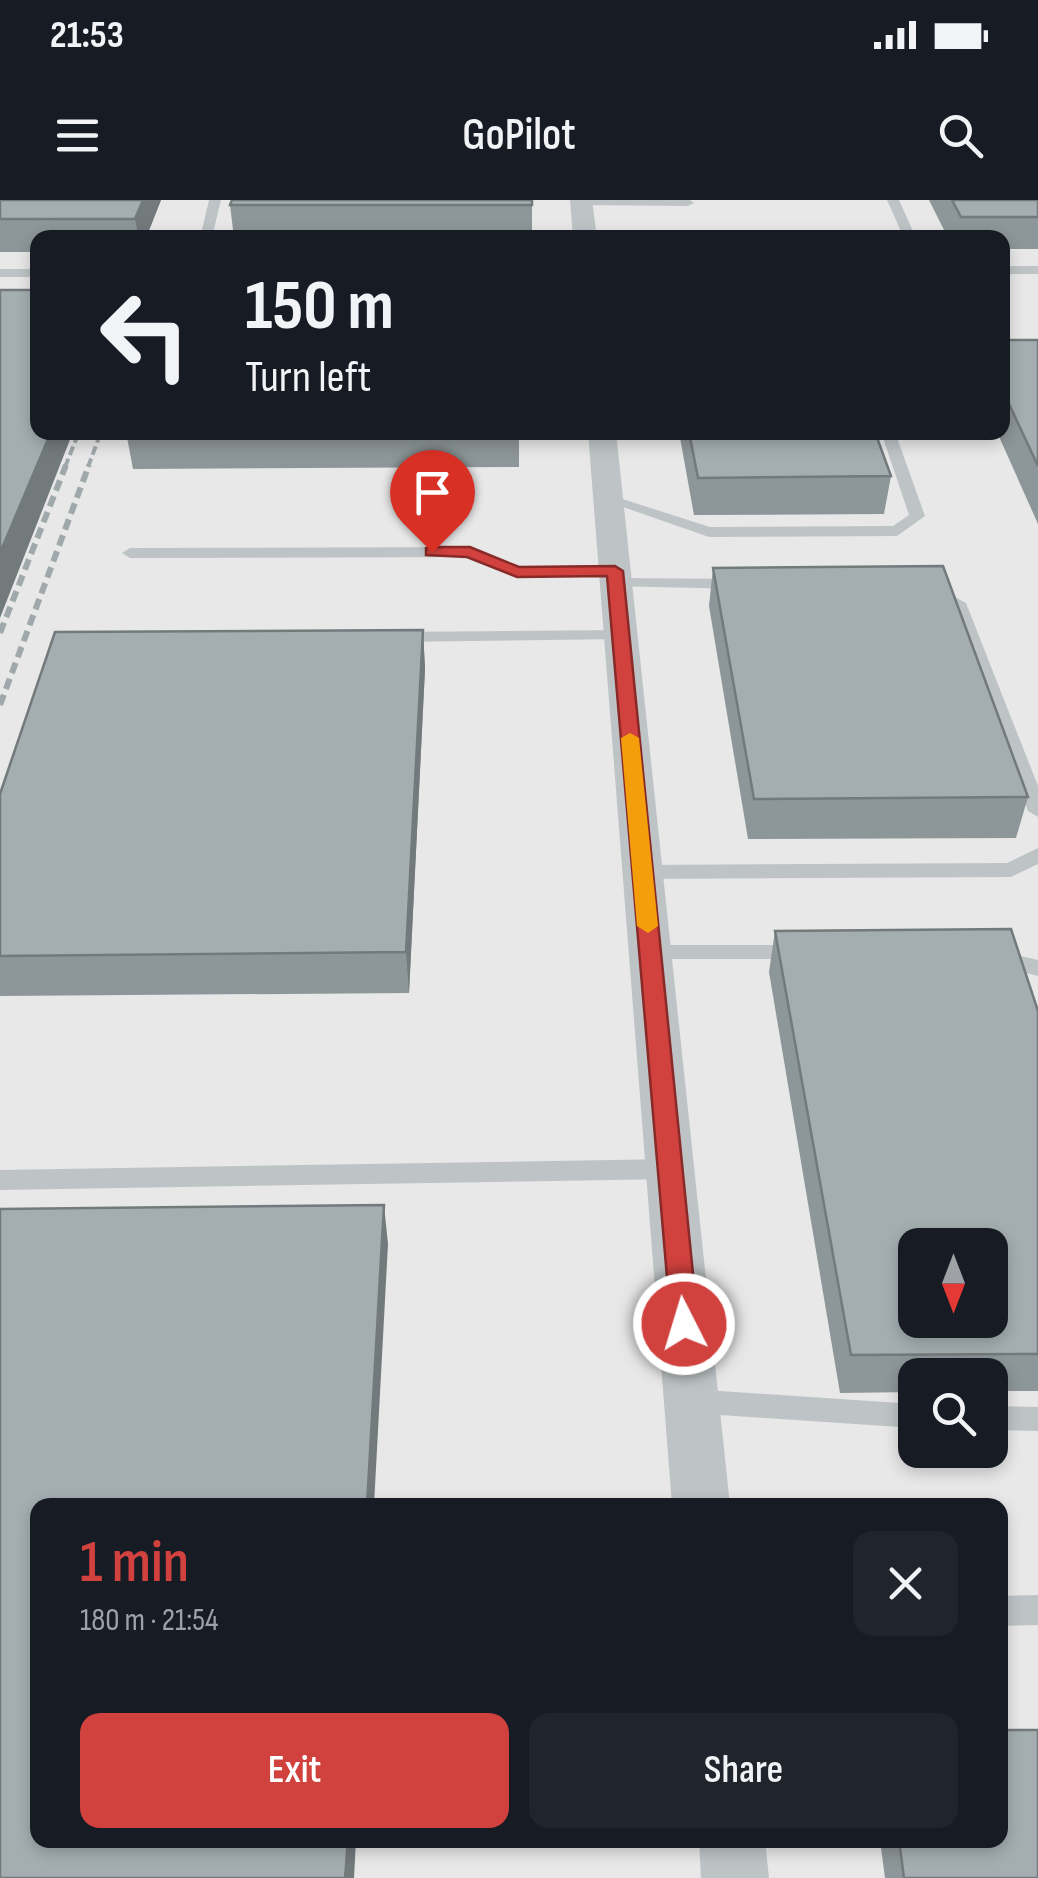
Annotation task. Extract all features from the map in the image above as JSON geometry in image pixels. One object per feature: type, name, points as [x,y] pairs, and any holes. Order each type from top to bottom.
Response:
[{"type":"street","points":[[581,201],[584,230]]},
{"type":"street","points":[[603,440],[700,1498]]},
{"type":"street","points":[[733,1848],[735,1878]]},
{"type":"lane","points":[[208,230],[215,200]]},
{"type":"lane","points":[[893,200],[906,230]]},
{"type":"lane","points":[[581,201],[688,203]]},
{"type":"lane","points":[[1010,270],[1038,270]]},
{"type":"lane","points":[[0,273],[30,273]]},
{"type":"lane","points":[[608,499],[709,532],[897,531],[917,516],[891,440]]},
{"type":"lane","points":[[130,553],[470,552],[517,572],[758,584]]},
{"type":"lane","points":[[906,584],[924,584],[958,604],[1038,811]]},
{"type":"lane","points":[[373,637],[620,636]]},
{"type":"lane","points":[[643,872],[1011,870],[1038,855]]},
{"type":"lane","points":[[650,952],[832,952]]},
{"type":"lane","points":[[974,956],[1009,958],[1038,968]]},
{"type":"lane","points":[[0,1180],[670,1169]]},
{"type":"lane","points":[[691,1402],[898,1416]]},
{"type":"lane","points":[[1008,1418],[1038,1419]]},
{"type":"lane","points":[[1008,1610],[1038,1610]]},
{"type":"shaded area","points":[[0,200],[1038,200],[1038,1878],[0,1878]]},
{"type":"building","points":[[0,200],[143,200],[135,219],[0,219]]},
{"type":"building","points":[[232,200],[532,200],[532,205],[230,205]]},
{"type":"building","points":[[952,200],[1038,200],[1038,217],[961,217]]},
{"type":"building","points":[[0,290],[30,290],[30,440],[48,440],[0,553]]},
{"type":"building","points":[[1010,340],[1038,340],[1038,466],[1010,406]]},
{"type":"building","points":[[691,440],[878,440],[891,476],[698,478]]},
{"type":"building","points":[[943,566],[1028,797],[754,799],[713,568]]},
{"type":"building","points":[[423,630],[406,952],[0,956],[0,794],[55,632]]},
{"type":"building","points":[[1011,929],[1038,1011],[1038,1354],[851,1355],[775,931]]},
{"type":"building","points":[[384,1205],[367,1498],[30,1498],[30,1848],[347,1848],[345,1878],[0,1878],[0,1209]]},
{"type":"building","points":[[1008,1730],[1038,1730],[1038,1878],[904,1878],[900,1848],[1008,1848]]},
{"type":"railway","points":[[65,467],[76,440]]},
{"type":"railway","points":[[88,467],[98,440]]},
{"type":"railway","points":[[0,633],[66,465]]},
{"type":"railway","points":[[0,705],[89,465]]},
{"type":"slow traffic","points":[[630,738],[648,926]]},
{"type":"route","points":[[432,552],[470,552],[517,572],[615,571],[684,1324]]}]
